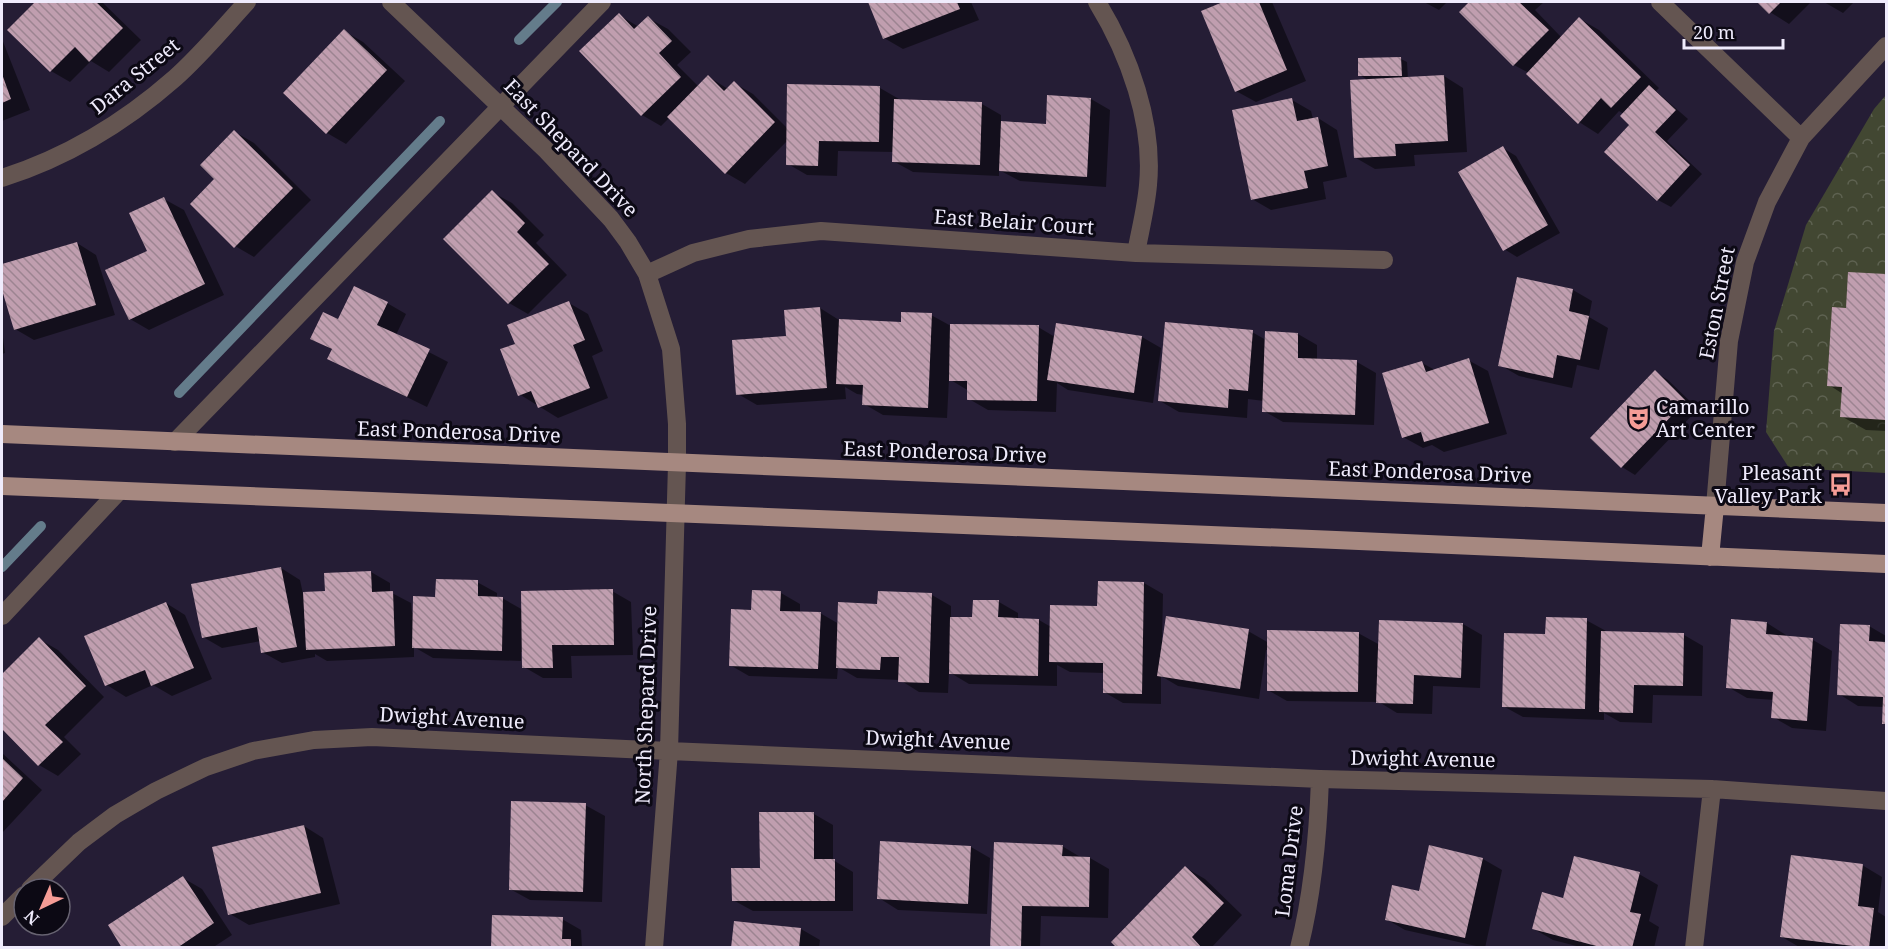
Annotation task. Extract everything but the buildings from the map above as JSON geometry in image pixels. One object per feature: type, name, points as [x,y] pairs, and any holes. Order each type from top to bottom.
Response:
[{"type":"main road","name":"East Ponderosa Drive","points":[[2,434],[1887,513]]},
{"type":"main road","points":[[2,486],[675,512],[1887,564]]},
{"type":"main road","points":[[1710,557],[1715,506]]},
{"type":"street","name":"Dara Street","points":[[2,178],[50,160],[116,124],[175,77],[247,2]]},
{"type":"street","name":"East Shepard Drive","points":[[392,2],[547,151],[611,219],[628,242],[647,274],[671,349],[677,464]]},
{"type":"street","points":[[175,442],[602,2]]},
{"type":"street","points":[[1097,2],[1112,26],[1125,56],[1144,119],[1148,152],[1148,185],[1136,254]]},
{"type":"street","points":[[1660,2],[1801,138]]},
{"type":"street","name":"Eston Street","points":[[1715,506],[1729,341],[1745,262],[1767,202],[1801,138],[1887,46]]},
{"type":"street","name":"East Belair Court","points":[[647,274],[693,253],[749,239],[821,231],[1136,254],[1384,260]]},
{"type":"street","name":"North Shepard Drive","points":[[654,948],[669,752],[677,464]]},
{"type":"street","points":[[2,616],[119,492]]},
{"type":"street","name":"Dwight Avenue","points":[[43,877],[79,842],[115,815],[156,791],[206,767],[253,751],[314,740],[372,737],[669,752],[1320,779],[1712,789],[1887,801]]},
{"type":"street","name":"Loma Drive","points":[[1299,948],[1306,920],[1318,827],[1320,779]]},
{"type":"street","points":[[1694,948],[1712,789]]},
{"type":"green space","points":[[1886,95],[1886,473],[1789,468],[1766,432],[1774,331],[1806,225],[1874,109]]},
{"type":"waterway","points":[[519,40],[557,2]]},
{"type":"waterway","points":[[179,393],[440,121]]},
{"type":"waterway","points":[[2,567],[41,526]]},
{"type":"place","name":"Camarillo Art Center","points":[[1638,419]]},
{"type":"place","name":"Pleasant Valley Park","points":[[1840,485]]}]
